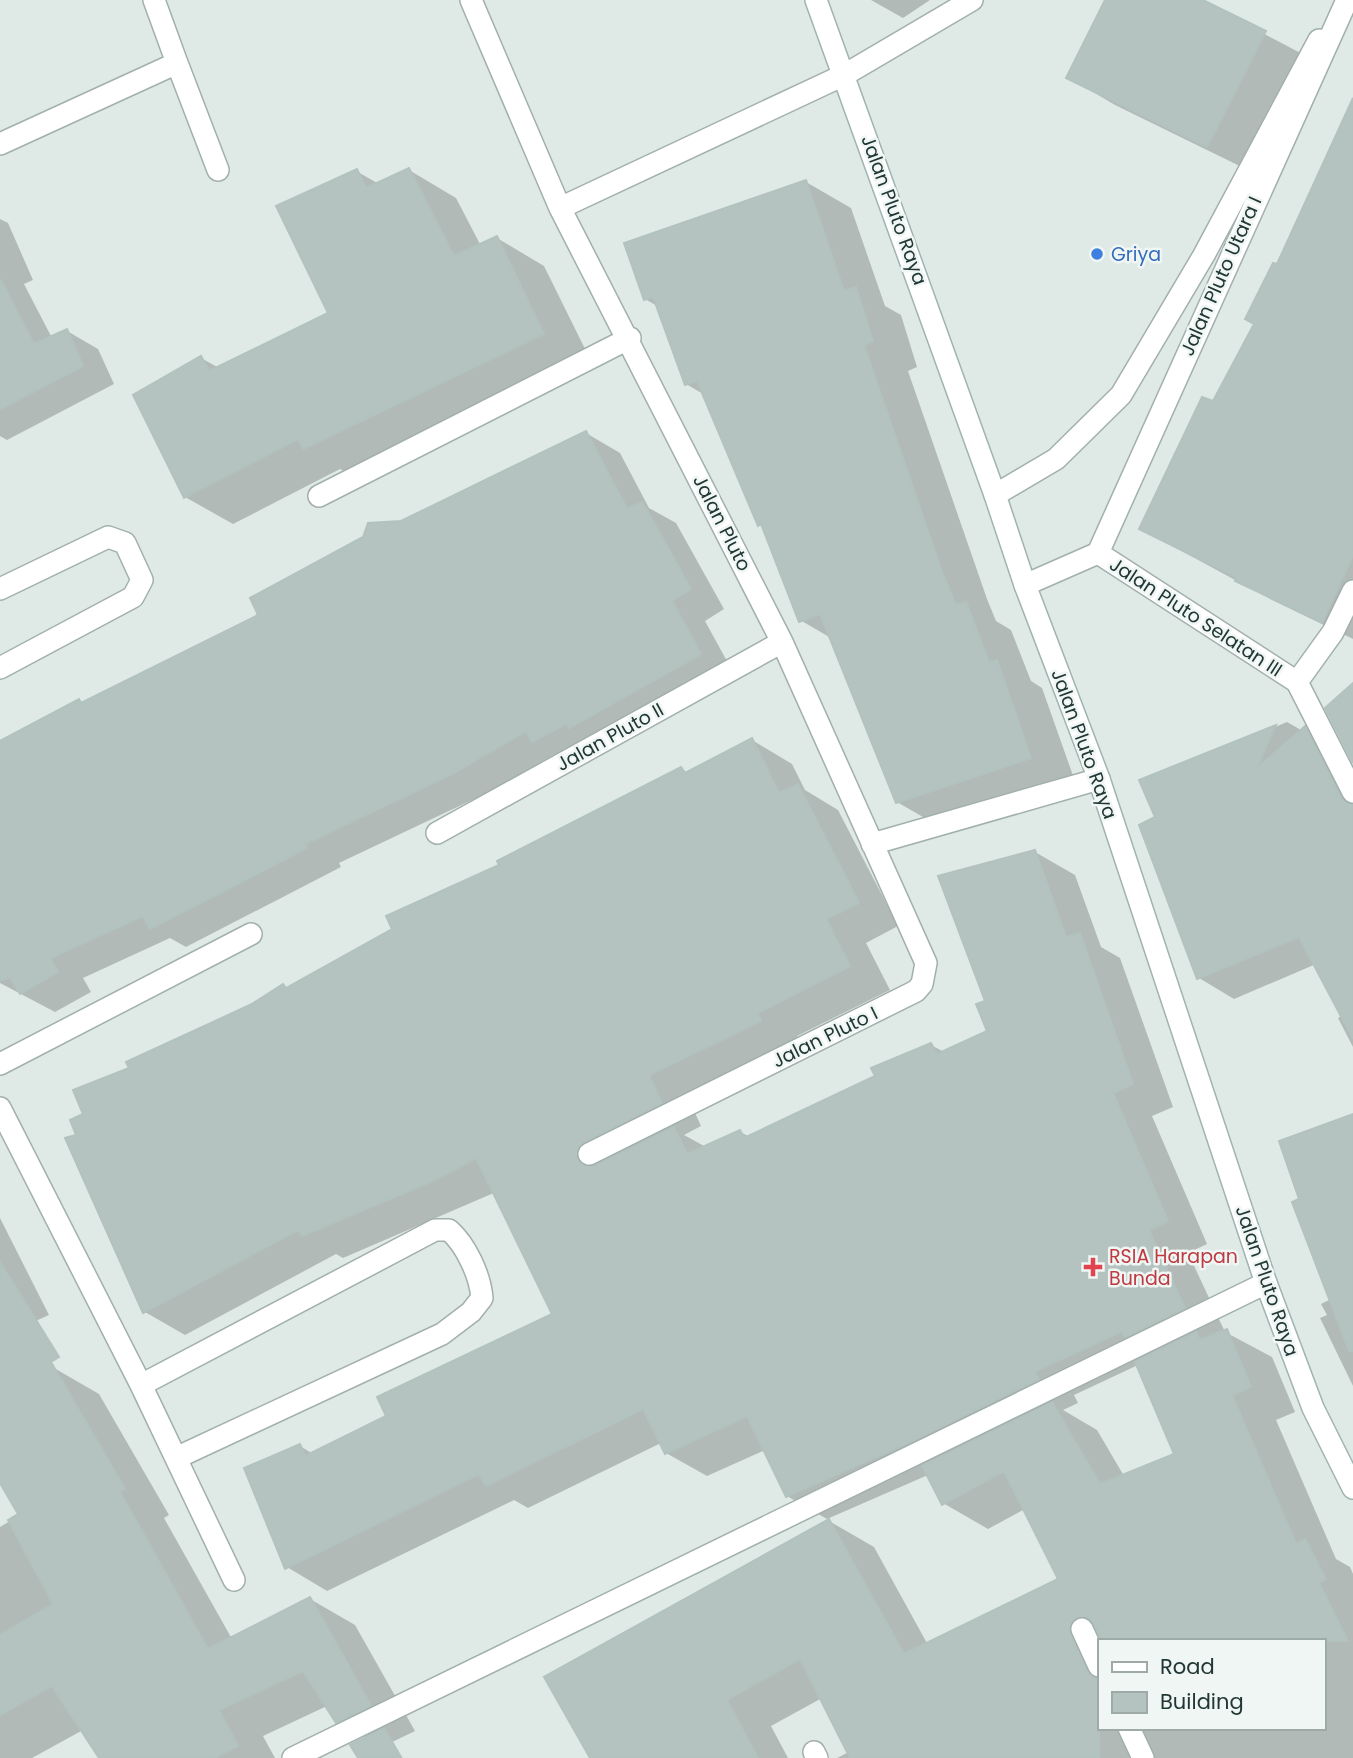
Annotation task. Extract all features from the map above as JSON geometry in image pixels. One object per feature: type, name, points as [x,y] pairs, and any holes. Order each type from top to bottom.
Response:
[{"type":"street","points":[[154,0],[218,170]]},
{"type":"street","name":"Jalan Pluto","points":[[471,0],[560,208],[629,338],[782,642],[872,844]]},
{"type":"street","name":"Jalan Pluto Raya","points":[[816,0],[846,74],[1025,585],[1099,779],[1266,1283],[1313,1408],[1353,1488]]},
{"type":"street","points":[[560,208],[846,74],[972,0]]},
{"type":"street","points":[[995,495],[1056,459],[1121,396],[1204,255],[1341,0]]},
{"type":"street","name":"Jalan Pluto Utara I","points":[[1101,544],[1347,0]]},
{"type":"street","points":[[0,144],[177,63]]},
{"type":"street","points":[[319,496],[629,338]]},
{"type":"street","points":[[0,589],[108,537],[125,542],[142,580],[133,597],[0,667]]},
{"type":"street","points":[[1025,585],[1101,544]]},
{"type":"street","name":"Jalan Pluto Selatan III","points":[[1101,544],[1297,682],[1353,792]]},
{"type":"street","points":[[1297,682],[1333,632],[1353,591]]},
{"type":"street","name":"Jalan Pluto II","points":[[438,832],[782,642]]},
{"type":"street","points":[[872,844],[1099,779]]},
{"type":"street","name":"Jalan Pluto I","points":[[589,1154],[916,991],[922,984],[926,963],[872,844]]},
{"type":"street","points":[[0,1065],[251,934]]},
{"type":"street","points":[[0,1108],[141,1385],[234,1580]]},
{"type":"street","points":[[141,1385],[435,1230],[449,1230],[461,1241],[481,1286],[482,1298],[471,1312],[442,1334],[176,1458]]},
{"type":"street","points":[[293,1758],[1266,1283]]},
{"type":"street","points":[[1082,1629],[1098,1664]]},
{"type":"street","points":[[1130,1730],[1143,1758]]},
{"type":"building","points":[[1105,0],[1203,0],[1266,31],[1207,147],[1066,78]]},
{"type":"building","points":[[1353,98],[1353,555],[1322,622],[1235,581],[1236,577],[1139,529],[1202,397],[1213,401],[1254,324],[1245,319],[1273,263],[1277,264]]},
{"type":"building","points":[[409,168],[454,256],[497,236],[544,334],[303,449],[298,439],[184,498],[133,395],[201,356],[209,371],[328,313],[276,206],[357,169],[366,188]]},
{"type":"building","points":[[806,180],[844,291],[856,287],[873,341],[864,345],[942,572],[956,605],[966,602],[989,662],[997,660],[1031,758],[896,803],[820,614],[799,622],[761,524],[758,526],[697,381],[685,385],[653,297],[644,300],[624,243]]},
{"type":"building","points":[[0,279],[34,344],[67,329],[83,366],[0,409]]},
{"type":"building","points":[[586,431],[627,509],[642,502],[691,589],[672,601],[701,654],[569,728],[567,723],[532,742],[526,731],[456,772],[305,844],[307,848],[150,929],[143,916],[50,958],[58,972],[20,994],[10,977],[0,981],[0,741],[79,699],[81,703],[258,615],[250,598],[363,537],[368,523],[401,521]]},
{"type":"building","points":[[1353,683],[1353,763],[1325,708]]},
{"type":"building","points":[[1276,725],[1256,769],[1305,726],[1341,798],[1353,805],[1353,1039],[1299,937],[1197,979],[1139,825],[1155,817],[1139,780]]},
{"type":"building","points":[[752,738],[779,793],[798,784],[859,903],[826,919],[850,966],[758,1013],[761,1021],[651,1074],[650,1078],[662,1103],[583,1143],[576,1153],[578,1160],[588,1167],[595,1166],[674,1127],[687,1154],[740,1130],[744,1138],[875,1076],[871,1068],[931,1043],[937,1054],[987,1031],[976,1004],[985,1001],[938,876],[1035,850],[1066,937],[1080,933],[1133,1084],[1113,1093],[1168,1221],[1149,1230],[1185,1308],[1125,1337],[1122,1331],[1034,1372],[1039,1379],[910,1442],[786,1497],[747,1416],[665,1454],[643,1409],[486,1486],[479,1474],[285,1569],[244,1468],[300,1444],[305,1456],[386,1416],[377,1397],[552,1314],[476,1158],[435,1180],[302,1236],[298,1230],[143,1313],[65,1138],[76,1135],[70,1120],[83,1114],[73,1090],[129,1068],[126,1062],[252,1004],[283,984],[286,988],[392,929],[386,916],[499,865],[497,861],[681,767],[685,773]]},
{"type":"building","points":[[1353,1114],[1353,1351],[1349,1351],[1292,1202],[1299,1199],[1279,1141]]},
{"type":"building","points":[[0,1262],[59,1357],[51,1362],[125,1489],[120,1492],[208,1649],[310,1597],[371,1705],[336,1723],[303,1671],[219,1710],[238,1746],[214,1758],[99,1758],[52,1686],[0,1715],[0,1635],[53,1604],[8,1520],[18,1514],[0,1483]]},
{"type":"building","points":[[1227,1329],[1251,1387],[1232,1395],[1296,1544],[1305,1539],[1326,1579],[1319,1583],[1348,1641],[1101,1639],[1090,1619],[1076,1617],[1069,1627],[1070,1634],[1087,1672],[1098,1678],[1099,1758],[850,1758],[800,1659],[727,1700],[758,1758],[590,1758],[544,1677],[829,1519],[904,1654],[1058,1579],[1004,1471],[942,1505],[922,1466],[1052,1402],[1100,1484],[1174,1454],[1135,1362],[1196,1332],[1200,1340]]},
{"type":"building","points":[[384,1728],[401,1757],[358,1758],[350,1745]]},
{"type":"place","name":"Griya","points":[[1097,254]]},
{"type":"place","name":"RSIA Harapan Bunda","points":[[1093,1267]]}]
